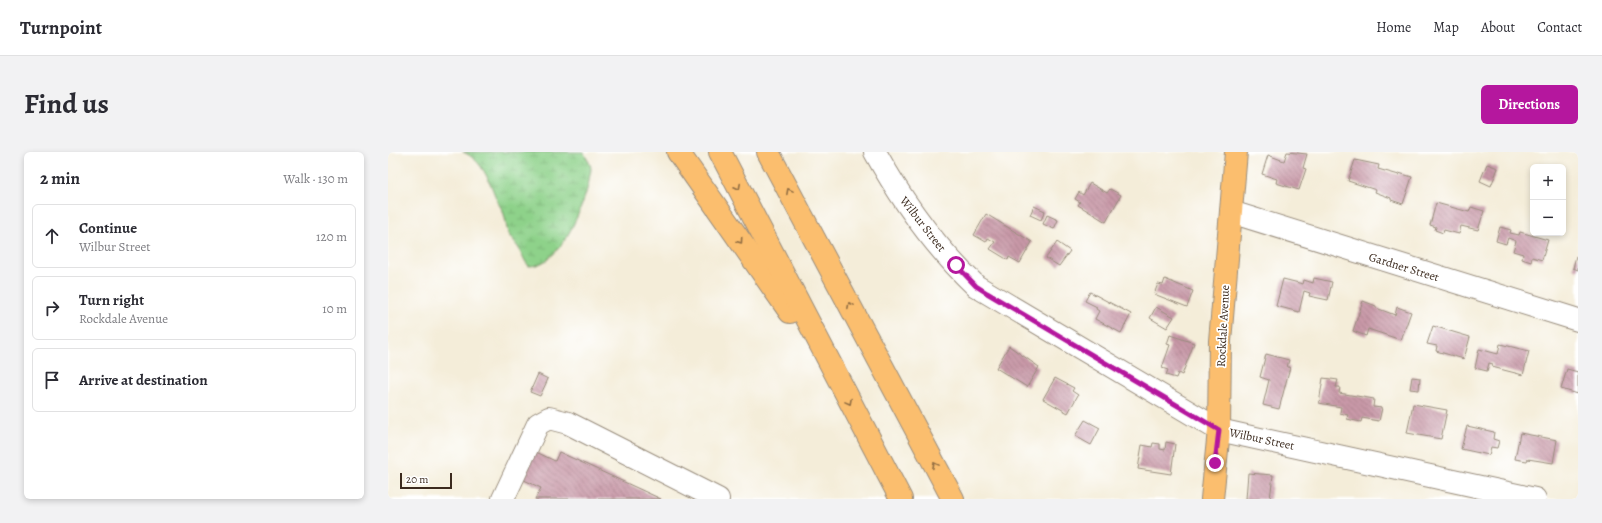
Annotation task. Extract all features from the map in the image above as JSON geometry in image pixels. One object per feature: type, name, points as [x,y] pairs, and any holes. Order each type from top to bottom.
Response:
[{"type":"main road","points":[[678,152],[838,381]]},
{"type":"main road","points":[[720,152],[838,381],[901,499]]},
{"type":"main road","points":[[768,152],[953,499]]},
{"type":"main road","name":"Rockdale Avenue","points":[[1212,499],[1219,430],[1220,341],[1236,152]]},
{"type":"street","name":"Wilbur Street","points":[[875,152],[889,177],[920,222],[956,265],[976,286],[1219,430],[1535,499]]},
{"type":"street","name":"Gardner Street","points":[[1231,212],[1578,320]]},
{"type":"street","points":[[502,499],[538,424],[549,418],[568,423],[718,499]]},
{"type":"green space","points":[[463,152],[583,152],[591,167],[586,192],[582,205],[569,233],[551,257],[540,264],[529,266],[527,264],[520,250],[509,235],[505,217],[484,171],[475,160]]},
{"type":"building","points":[[1287,152],[1307,154],[1303,168],[1306,169],[1299,190],[1276,183],[1277,179],[1262,174],[1268,155],[1284,161]]},
{"type":"building","points":[[1355,160],[1379,165],[1378,169],[1412,177],[1403,204],[1375,192],[1376,190],[1348,181]]},
{"type":"building","points":[[1487,164],[1498,168],[1491,186],[1480,181]]},
{"type":"building","points":[[1090,183],[1107,193],[1110,189],[1121,195],[1106,222],[1078,205],[1080,202],[1075,199],[1079,192],[1083,195]]},
{"type":"building","points":[[1436,203],[1469,212],[1471,207],[1484,211],[1478,230],[1461,226],[1459,234],[1444,230],[1443,233],[1435,230],[1436,227],[1430,225]]},
{"type":"building","points":[[1034,206],[1045,211],[1041,220],[1030,215]]},
{"type":"building","points":[[986,214],[1032,242],[1020,263],[1009,257],[1008,260],[990,249],[995,242],[988,238],[986,242],[974,235]]},
{"type":"building","points":[[1047,215],[1058,220],[1054,229],[1043,224]]},
{"type":"building","points":[[1500,227],[1511,230],[1510,233],[1519,235],[1520,232],[1548,240],[1542,260],[1532,257],[1531,262],[1522,259],[1523,254],[1513,251],[1516,241],[1508,238],[1506,244],[1496,241]]},
{"type":"building","points":[[1057,242],[1070,251],[1059,266],[1046,258]]},
{"type":"building","points":[[1576,256],[1578,257],[1578,270],[1573,268]]},
{"type":"building","points":[[1314,278],[1332,282],[1328,300],[1309,296],[1310,293],[1304,291],[1299,312],[1276,306],[1283,279],[1303,284],[1304,280],[1313,283]]},
{"type":"building","points":[[1165,279],[1193,291],[1187,307],[1154,294],[1158,284],[1163,285]]},
{"type":"building","points":[[1090,292],[1131,314],[1121,333],[1095,319],[1099,311],[1096,309],[1097,307],[1085,301]]},
{"type":"building","points":[[1363,301],[1376,306],[1376,308],[1395,315],[1397,307],[1411,312],[1401,340],[1368,329],[1366,336],[1353,331]]},
{"type":"building","points":[[1156,307],[1174,317],[1167,328],[1150,318]]},
{"type":"building","points":[[1433,326],[1470,337],[1464,359],[1436,351],[1437,346],[1427,344]]},
{"type":"building","points":[[1170,335],[1194,343],[1182,375],[1178,373],[1176,378],[1166,375],[1168,370],[1162,368],[1170,345],[1167,344]]},
{"type":"building","points":[[1500,344],[1529,351],[1523,375],[1492,367],[1493,364],[1489,363],[1487,371],[1475,368],[1479,349],[1498,354]]},
{"type":"building","points":[[1009,346],[1039,367],[1027,387],[996,368]]},
{"type":"building","points":[[1266,354],[1289,360],[1287,367],[1290,367],[1279,409],[1263,405],[1269,380],[1260,377]]},
{"type":"building","points":[[1567,369],[1578,372],[1578,394],[1561,389]]},
{"type":"building","points":[[538,374],[548,379],[540,396],[530,392]]},
{"type":"building","points":[[1412,377],[1420,378],[1419,390],[1410,389]]},
{"type":"building","points":[[1055,378],[1074,388],[1072,391],[1078,395],[1068,413],[1043,399]]},
{"type":"building","points":[[1323,378],[1338,380],[1336,387],[1340,387],[1339,393],[1374,399],[1373,407],[1382,408],[1379,421],[1362,418],[1361,422],[1347,419],[1348,415],[1340,413],[1341,407],[1319,403]]},
{"type":"building","points":[[1413,404],[1447,410],[1441,439],[1407,433]]},
{"type":"building","points":[[1085,420],[1100,428],[1091,445],[1075,436]]},
{"type":"building","points":[[1467,426],[1494,432],[1493,439],[1499,441],[1497,448],[1491,447],[1489,455],[1461,449]]},
{"type":"building","points":[[1520,433],[1557,440],[1553,463],[1528,459],[1527,461],[1515,459]]},
{"type":"building","points":[[1166,442],[1175,444],[1171,474],[1138,469],[1142,445],[1152,447],[1153,443],[1160,444],[1160,449],[1165,450]]},
{"type":"building","points":[[534,451],[555,461],[559,452],[661,499],[535,499],[541,488],[522,479]]},
{"type":"building","points":[[1248,473],[1273,475],[1270,499],[1246,499]]},
{"type":"route","points":[[956,265],[976,286],[987,293],[1219,430],[1215,463]]}]
